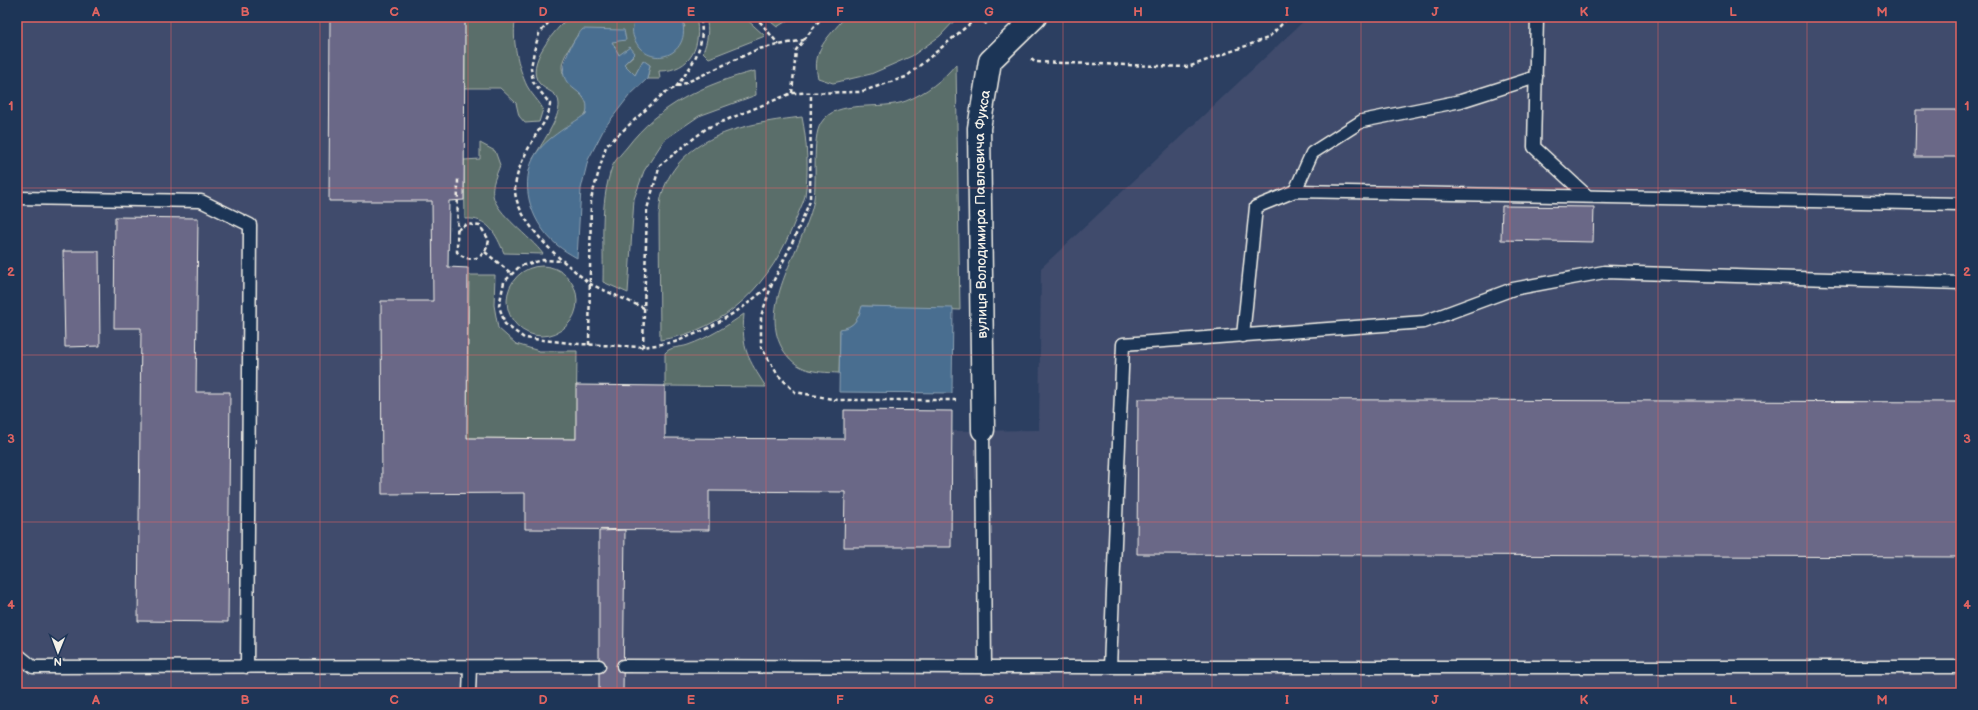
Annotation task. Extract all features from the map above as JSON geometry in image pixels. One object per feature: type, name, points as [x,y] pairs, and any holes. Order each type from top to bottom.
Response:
[{"type":"street","name":"вулиця Володимира Павловича Фукса","points":[[983,430],[979,128],[990,61],[1036,17]]},
{"type":"lane","points":[[1537,17],[1534,147],[1586,196]]},
{"type":"lane","points":[[1295,191],[1312,153],[1362,122],[1461,101],[1536,77]]},
{"type":"lane","points":[[1242,336],[1256,207],[1295,191],[1961,204]]},
{"type":"lane","points":[[17,198],[201,201],[250,225],[247,667]]},
{"type":"lane","points":[[1110,667],[1123,344],[1424,322],[1513,289],[1604,272],[1961,283]]},
{"type":"lane","points":[[983,430],[985,667]]},
{"type":"lane","points":[[17,654],[33,667],[599,666]]},
{"type":"lane","points":[[624,666],[1961,667]]},
{"type":"lane","points":[[469,693],[470,667]]},
{"type":"path","points":[[553,17],[539,34],[531,68],[533,82],[550,104],[548,118],[537,132],[527,150],[520,168],[515,192],[522,213],[538,235],[563,261],[590,284],[644,308]]},
{"type":"path","points":[[676,87],[696,58],[702,39],[703,27],[700,17]]},
{"type":"path","points":[[754,17],[761,23],[779,45]]},
{"type":"path","points":[[792,93],[796,50],[822,17]]},
{"type":"path","points":[[643,347],[647,210],[660,165],[707,128],[792,93],[860,92],[906,77],[978,17],[1035,62],[1188,67],[1268,38],[1289,17]]},
{"type":"path","points":[[589,345],[591,199],[606,146],[664,93],[758,49],[804,40]]},
{"type":"path","points":[[811,93],[810,200],[794,240],[772,284],[761,316],[761,347],[778,375],[795,392],[838,400],[982,400]]},
{"type":"path","points":[[457,230],[467,224],[480,226],[486,232],[489,240],[488,249],[476,258],[463,257],[457,252],[457,230],[458,179]]},
{"type":"path","points":[[485,252],[512,274]]},
{"type":"path","points":[[563,261],[543,260],[520,266],[504,282],[499,306],[505,324],[524,338],[589,345],[643,347],[675,342],[707,329],[742,308],[772,284]]},
{"type":"shaded area","points":[[17,17],[465,17],[464,200],[449,201],[448,267],[468,268],[467,438],[575,438],[576,385],[665,386],[665,438],[844,439],[844,410],[952,411],[952,431],[1039,430],[1041,268],[1308,17],[1961,17],[1961,693],[17,693]]},
{"type":"shaded area","points":[[637,17],[681,17],[684,30],[681,42],[676,50],[668,55],[658,57],[649,55],[640,48],[633,35],[634,22]]},
{"type":"shaded area","points":[[583,29],[624,30],[626,40],[612,42],[619,55],[630,47],[635,53],[624,64],[635,75],[643,60],[650,65],[647,79],[629,96],[605,127],[588,160],[581,189],[577,258],[557,245],[541,227],[531,206],[527,182],[529,170],[537,152],[556,134],[586,114],[587,105],[584,98],[567,83],[564,76],[564,66],[569,50]]},
{"type":"shaded area","points":[[862,306],[953,308],[952,393],[839,392],[840,329],[849,327],[855,322]]},
{"type":"green space","points":[[465,17],[516,17],[514,34],[516,52],[527,86],[543,109],[539,122],[525,123],[519,116],[516,103],[500,88],[465,88]]},
{"type":"green space","points":[[569,17],[637,17],[633,22],[685,27],[681,17],[696,17],[696,46],[687,61],[680,66],[670,70],[659,71],[660,79],[647,79],[650,65],[643,61],[635,75],[624,64],[635,54],[619,55],[612,42],[578,34],[562,63],[562,67],[563,74],[567,80],[586,102],[588,107],[586,113],[574,124],[549,140],[533,159],[553,124],[559,104],[557,97],[539,83],[535,75],[538,57],[550,38]]},
{"type":"green space","points":[[706,17],[744,17],[765,36],[709,58],[703,52],[708,35]]},
{"type":"green space","points":[[765,17],[793,17],[777,27]]},
{"type":"green space","points":[[845,17],[958,17],[940,36],[912,56],[871,74],[833,83],[818,78],[816,68],[817,60],[822,45]]},
{"type":"green space","points":[[956,64],[960,310],[863,306],[855,322],[849,327],[840,330],[839,373],[814,371],[800,366],[787,356],[782,348],[776,331],[775,313],[785,276],[808,221],[813,204],[816,139],[821,123],[828,115],[837,110],[860,106],[896,104],[906,101],[934,86]]},
{"type":"green space","points":[[755,71],[756,95],[699,116],[664,140],[644,171],[634,199],[628,293],[603,282],[603,224],[605,195],[612,167],[617,159],[653,119],[668,108],[684,98],[718,82]]},
{"type":"green space","points":[[802,117],[807,156],[805,196],[785,243],[773,264],[760,283],[744,300],[726,314],[706,326],[684,335],[660,340],[659,215],[662,194],[671,174],[684,158],[700,145],[719,135],[760,123]]},
{"type":"green space","points":[[480,143],[495,151],[500,165],[493,187],[493,195],[500,210],[538,247],[543,254],[504,253],[498,239],[490,228],[480,221],[465,219],[464,160],[480,159]]},
{"type":"green space","points":[[535,266],[549,266],[562,272],[571,281],[577,294],[575,314],[567,326],[549,336],[535,336],[522,330],[513,321],[507,308],[507,294],[513,281],[522,272]]},
{"type":"green space","points":[[469,275],[495,275],[494,305],[498,328],[516,344],[539,351],[577,351],[576,439],[467,438]]},
{"type":"green space","points":[[744,314],[743,326],[747,353],[750,361],[766,387],[665,386],[665,353],[667,351],[703,339]]},
{"type":"building","points":[[330,17],[465,17],[464,200],[449,201],[448,267],[468,268],[467,438],[576,439],[576,385],[665,386],[665,438],[844,439],[844,410],[952,411],[951,547],[844,547],[845,492],[709,491],[709,530],[525,529],[525,493],[382,494],[381,301],[433,301],[432,201],[329,201]]},
{"type":"building","points":[[1916,110],[1961,110],[1961,157],[1915,157]]},
{"type":"building","points":[[1502,206],[1594,207],[1593,242],[1501,240]]},
{"type":"building","points":[[115,217],[198,218],[196,392],[230,392],[228,622],[138,621],[141,328],[114,328]]},
{"type":"building","points":[[63,251],[99,251],[100,346],[65,347]]},
{"type":"building","points":[[1138,399],[1961,402],[1961,557],[1137,554]]},
{"type":"building","points":[[625,530],[623,693],[599,693],[599,531]]}]
